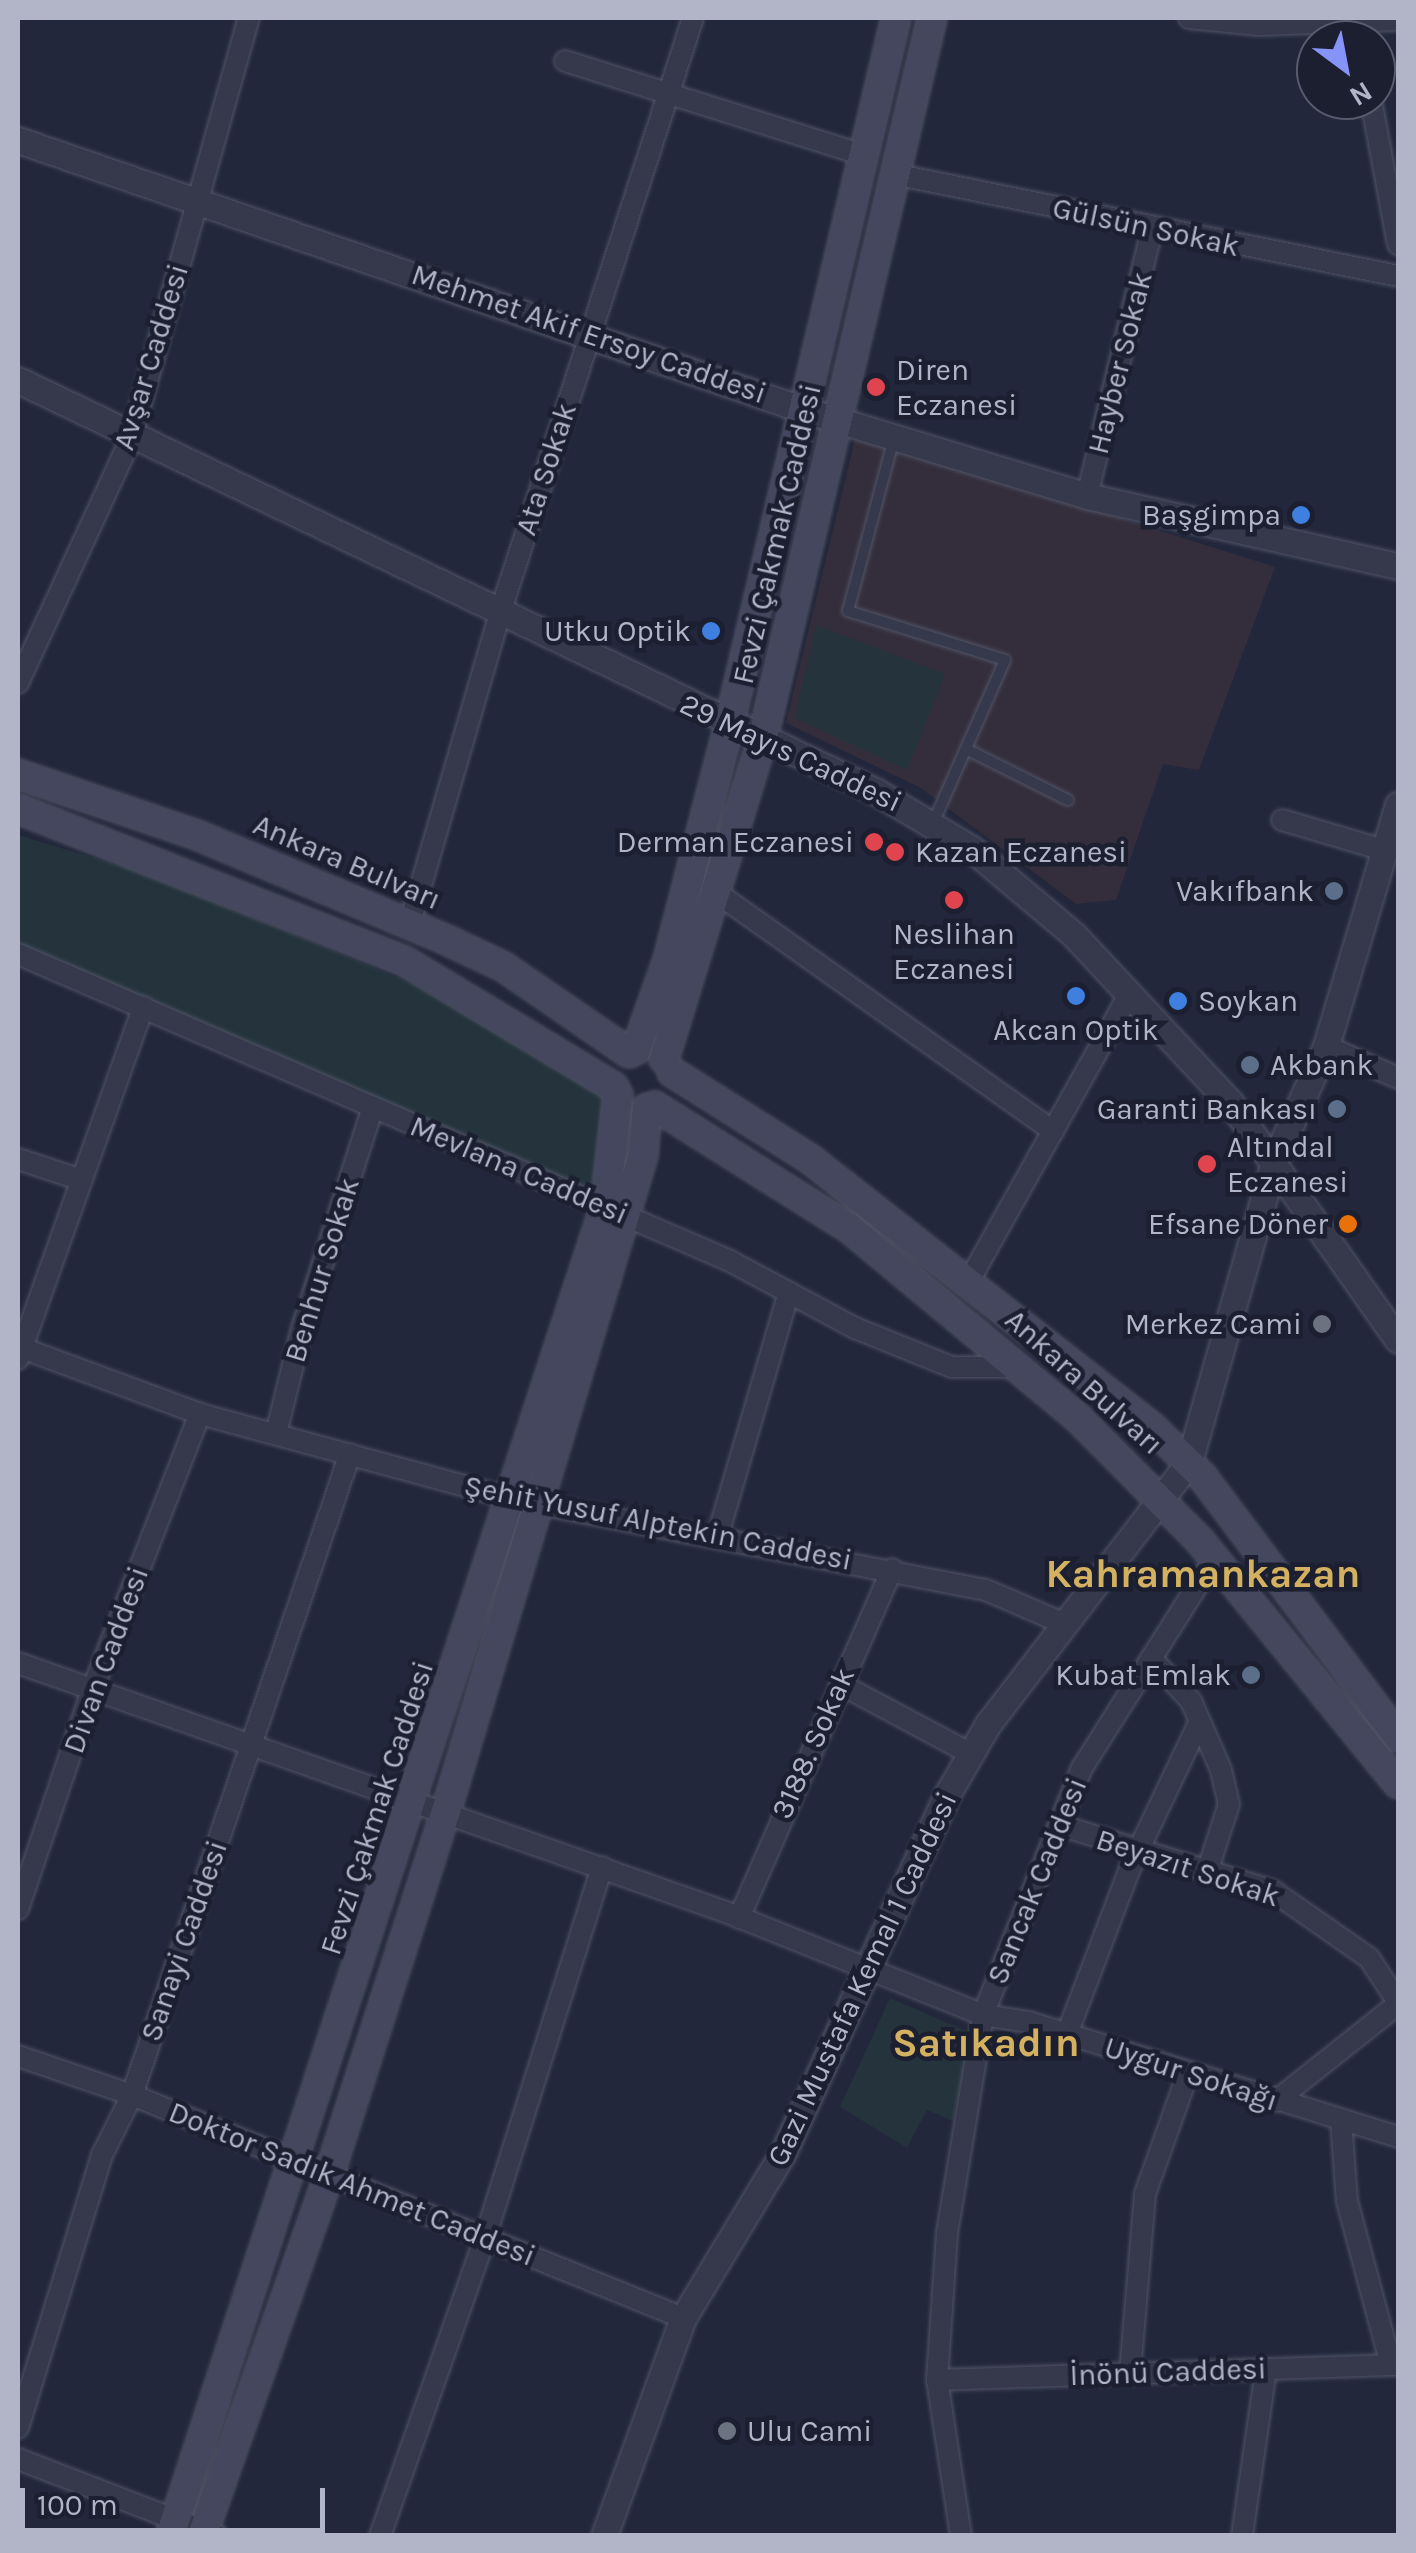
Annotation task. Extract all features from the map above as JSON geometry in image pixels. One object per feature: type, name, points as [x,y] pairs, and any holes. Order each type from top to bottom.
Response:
[{"type":"main road","name":"Fevzi Çakmak Caddesi","points":[[633,1052],[668,960],[729,725],[896,18]]},
{"type":"main road","name":"Fevzi Çakmak Caddesi","points":[[668,1065],[762,741],[932,18]]},
{"type":"main road","name":"Ankara Bulvarı","points":[[18,774],[196,835],[410,923],[504,967],[633,1052]]},
{"type":"main road","points":[[18,810],[406,962],[616,1091],[651,1107],[668,1095],[668,1065],[633,1052],[614,1070],[616,1091]]},
{"type":"main road","name":"Ankara Bulvarı","points":[[668,1065],[810,1159],[969,1281],[1190,1462],[1398,1738]]},
{"type":"main road","name":"Fevzi Çakmak Caddesi","points":[[615,1212],[616,1091]]},
{"type":"main road","name":"Fevzi Çakmak Caddesi","points":[[172,2527],[416,1801],[525,1502],[615,1212],[643,1154],[651,1107]]},
{"type":"main road","name":"Ankara Bulvarı","points":[[651,1107],[807,1197],[1022,1367],[1161,1499],[1398,1784]]},
{"type":"main road","name":"Fevzi Çakmak Caddesi","points":[[208,2534],[446,1811],[525,1502]]},
{"type":"street","name":"Avşar Caddesi","points":[[18,683],[132,436],[248,18]]},
{"type":"street","name":"Ata Sokak","points":[[410,923],[501,610],[588,332],[693,18]]},
{"type":"street","points":[[1189,18],[1296,26]]},
{"type":"street","points":[[565,61],[863,155]]},
{"type":"street","points":[[1374,120],[1398,244]]},
{"type":"street","name":"Mehmet Akif Ersoy Caddesi","points":[[18,140],[199,198],[801,409],[1087,496],[1398,566]]},
{"type":"street","name":"Gülsün Sokak","points":[[894,174],[1152,230],[1398,276]]},
{"type":"street","name":"Hayber Sokak","points":[[1087,496],[1152,230]]},
{"type":"street","name":"29 Mayıs Caddesi","points":[[18,380],[501,610],[934,823],[1006,876],[1130,993],[1275,1159],[1398,1340]]},
{"type":"street","points":[[1190,1462],[1275,1159],[1326,1046],[1398,804]]},
{"type":"street","points":[[1282,820],[1383,850]]},
{"type":"street","points":[[717,893],[1053,1131]]},
{"type":"street","name":"Mevlana Caddesi","points":[[18,954],[615,1212],[952,1368],[1022,1367]]},
{"type":"street","points":[[969,1281],[1130,993]]},
{"type":"street","points":[[20,1354],[142,1007]]},
{"type":"street","points":[[1326,1046],[1398,1078]]},
{"type":"street","name":"Benhur Sokak","points":[[276,1434],[302,1328],[372,1107]]},
{"type":"street","points":[[18,1158],[81,1180]]},
{"type":"street","points":[[717,1538],[789,1292]]},
{"type":"street","name":"Şehit Yusuf Alptekin Caddesi","points":[[20,1354],[200,1414],[525,1502],[986,1590],[1065,1624]]},
{"type":"street","name":"Divan Caddesi","points":[[18,1909],[92,1693],[200,1414]]},
{"type":"street","name":"Sanayi Caddesi","points":[[18,2428],[102,2154],[132,2095],[350,1454]]},
{"type":"street","name":"Gazi Mustafa Kemal 1 Caddesi","points":[[604,2536],[683,2318],[782,2153],[971,1754],[1190,1462]]},
{"type":"street","name":"Sancak Caddesi","points":[[961,2536],[937,2380],[947,2234],[983,2016],[1082,1768],[1214,1559]]},
{"type":"street","name":"3188. Sokak","points":[[739,1918],[892,1570]]},
{"type":"street","points":[[1152,1658],[1191,1701],[1229,1804],[1208,1869]]},
{"type":"street","name":"Uygur Sokağı","points":[[18,1663],[92,1693],[602,1867],[983,2016],[1067,2034],[1398,2137]]},
{"type":"street","points":[[840,1684],[971,1754]]},
{"type":"street","points":[[1067,2034],[1137,1851],[1199,1723]]},
{"type":"street","name":"Beyazıt Sokak","points":[[1059,1825],[1273,1891],[1369,1958],[1398,2003]]},
{"type":"street","points":[[380,2536],[486,2238],[602,1867]]},
{"type":"street","points":[[1276,2101],[1398,2003]]},
{"type":"street","name":"Doktor Sadık Ahmet Caddesi","points":[[18,2056],[132,2095],[683,2318]]},
{"type":"street","points":[[1130,2373],[1146,2194],[1188,2073]]},
{"type":"street","points":[[1341,2120],[1347,2202],[1394,2365]]},
{"type":"street","name":"İnönü Caddesi","points":[[937,2380],[1394,2365]]},
{"type":"street","points":[[1242,2536],[1266,2369]]},
{"type":"street","points":[[18,2460],[172,2527],[208,2534]]},
{"type":"lane","points":[[894,436],[848,611],[1004,660],[934,823]]},
{"type":"lane","points":[[966,749],[1068,800]]},
{"type":"shaded area","points":[[856,435],[1275,567],[1199,770],[1163,764],[1116,900],[1076,904],[921,788],[786,723]]},
{"type":"shaded area","points":[[816,625],[945,674],[907,770],[795,718]]},
{"type":"shaded area","points":[[18,835],[148,874],[416,985],[607,1096],[598,1195],[18,944]]},
{"type":"shaded area","points":[[890,1998],[971,2033],[953,2121],[927,2110],[907,2148],[840,2107]]},
{"type":"place","name":"Diren Eczanesi","points":[[876,387]]},
{"type":"place","name":"Başgimpa","points":[[1301,515]]},
{"type":"place","name":"Utku Optik","points":[[711,631]]},
{"type":"place","name":"Derman Eczanesi","points":[[874,842]]},
{"type":"place","name":"Kazan Eczanesi","points":[[895,852]]},
{"type":"place","name":"Vakıfbank","points":[[1334,891]]},
{"type":"place","name":"Neslihan Eczanesi","points":[[954,900]]},
{"type":"place","name":"Akcan Optik","points":[[1076,996]]},
{"type":"place","name":"Soykan","points":[[1178,1001]]},
{"type":"place","name":"Akbank","points":[[1250,1065]]},
{"type":"place","name":"Garanti Bankası","points":[[1337,1109]]},
{"type":"place","name":"Altındal Eczanesi","points":[[1207,1164]]},
{"type":"place","name":"Efsane Döner","points":[[1348,1224]]},
{"type":"place","name":"Merkez Cami","points":[[1322,1324]]},
{"type":"place","name":"Kubat Emlak","points":[[1251,1675]]},
{"type":"place","name":"Ulu Cami","points":[[727,2431]]},
{"type":"district","name":"Kahramankazan","points":[[1203,1574]]},
{"type":"district","name":"Satıkadın","points":[[986,2043]]}]
